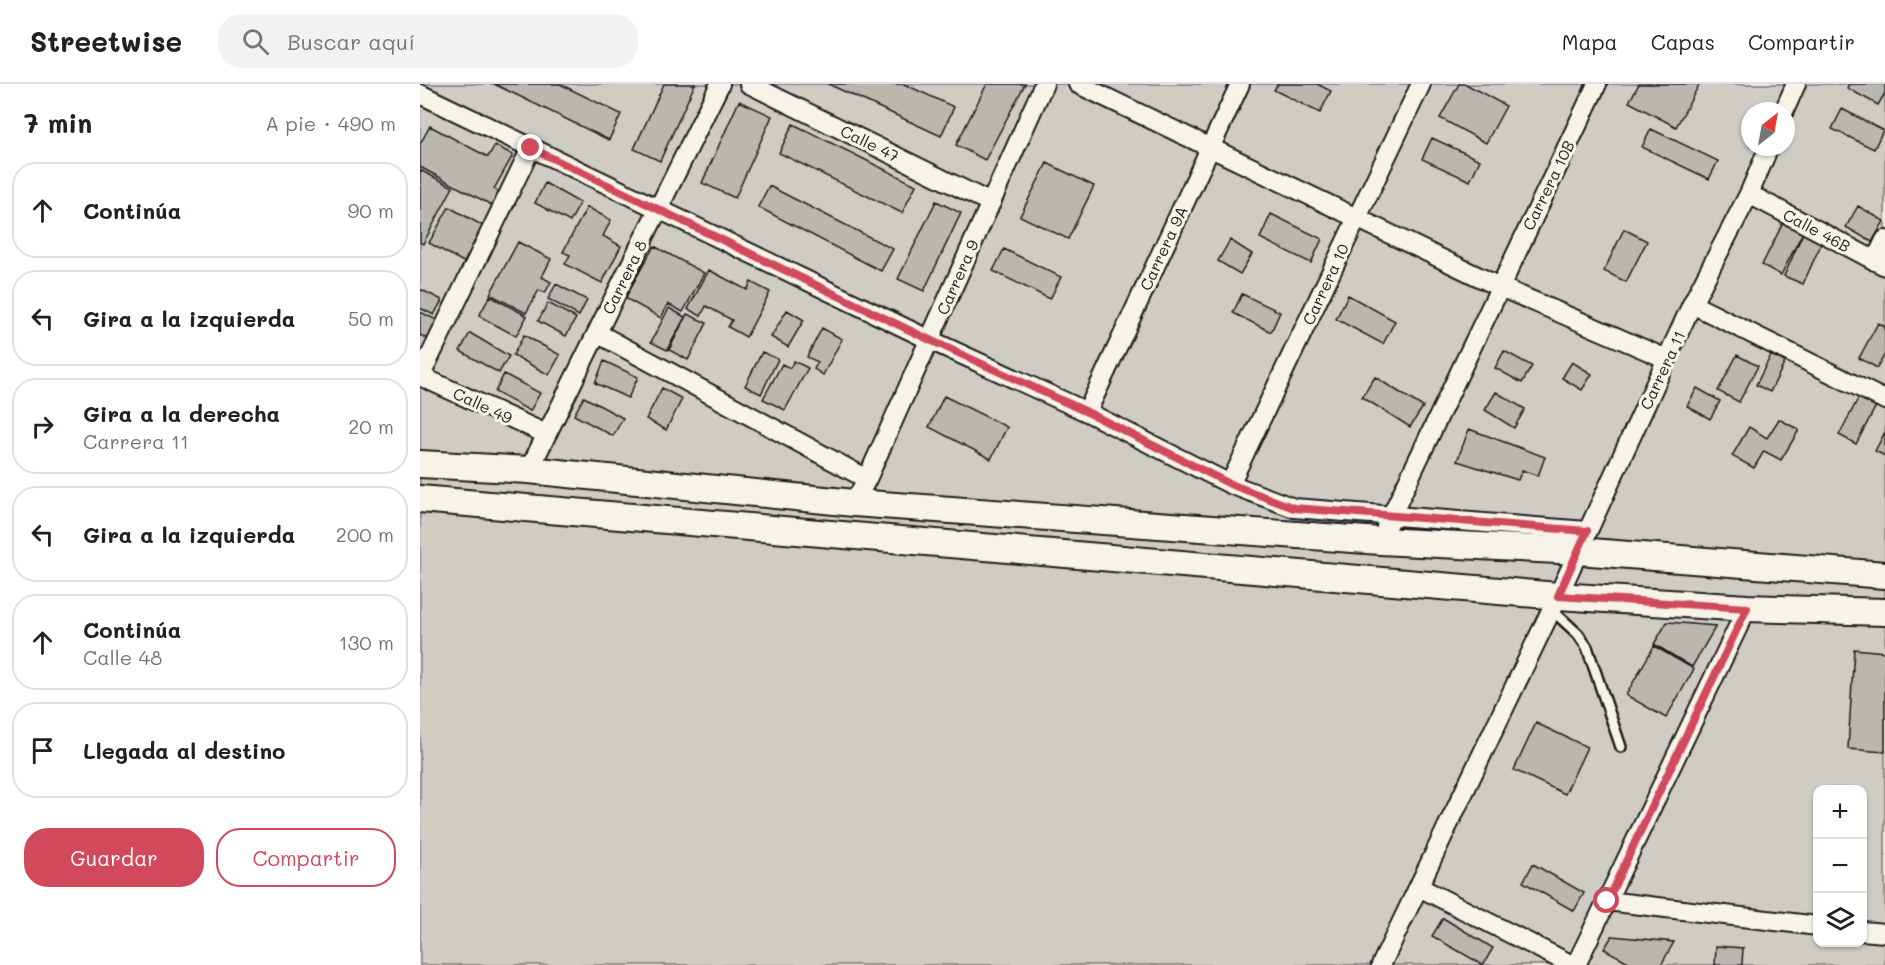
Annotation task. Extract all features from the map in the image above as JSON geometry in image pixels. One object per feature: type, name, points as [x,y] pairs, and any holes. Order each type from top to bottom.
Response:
[{"type":"main road","points":[[420,464],[529,470],[854,503],[1380,541],[1582,541],[1885,575]]},
{"type":"main road","points":[[420,499],[1555,603],[1885,612]]},
{"type":"street","name":"Carrera 8","points":[[529,470],[720,84]]},
{"type":"street","name":"Calle 47","points":[[749,84],[991,203]]},
{"type":"street","name":"Carrera 9","points":[[854,503],[867,479],[1044,84]]},
{"type":"street","points":[[1078,84],[1500,287],[1667,359]]},
{"type":"street","name":"Carrera 9A","points":[[1087,412],[1240,84]]},
{"type":"street","name":"Carrera 10","points":[[1230,484],[1421,84]]},
{"type":"street","name":"Carrera 10B","points":[[1380,541],[1597,84]]},
{"type":"street","points":[[1788,102],[1796,84]]},
{"type":"street","points":[[420,94],[930,340],[1087,412],[1230,484],[1294,508],[1391,516],[1582,541]]},
{"type":"street","points":[[420,377],[531,148]]},
{"type":"street","name":"Carrera 11","points":[[1381,965],[1555,603],[1692,304],[1749,194],[1765,156]]},
{"type":"street","name":"Calle 46B","points":[[1749,194],[1880,264]]},
{"type":"street","points":[[1880,264],[1885,240]]},
{"type":"street","points":[[1692,304],[1885,400]]},
{"type":"street","points":[[597,333],[867,479]]},
{"type":"street","name":"Calle 49","points":[[420,377],[546,434]]},
{"type":"street","points":[[1419,887],[1574,965],[1747,608]]},
{"type":"street","points":[[1607,901],[1813,925]]},
{"type":"street","points":[[1867,931],[1885,933]]},
{"type":"lane","points":[[1555,603],[1587,647],[1622,747]]},
{"type":"shaded area","points":[[420,84],[1885,84],[1885,965],[420,965]]},
{"type":"building","points":[[494,84],[560,84],[621,114],[609,140]]},
{"type":"building","points":[[664,84],[695,84],[660,161],[634,149]]},
{"type":"building","points":[[828,84],[904,84],[954,107],[941,136]]},
{"type":"building","points":[[987,84],[1025,84],[985,160],[956,145]]},
{"type":"building","points":[[1278,84],[1317,84],[1331,91],[1320,113],[1274,90]]},
{"type":"building","points":[[1459,84],[1466,84],[1506,106],[1486,143],[1440,118]]},
{"type":"building","points":[[1639,84],[1699,85],[1676,127],[1629,102]]},
{"type":"building","points":[[1849,84],[1885,84],[1885,93],[1878,105],[1847,88]]},
{"type":"building","points":[[739,101],[772,116],[735,198],[702,183]]},
{"type":"building","points":[[1842,109],[1883,130],[1874,149],[1832,129]]},
{"type":"building","points":[[793,124],[916,185],[902,213],[779,153]]},
{"type":"building","points":[[430,126],[488,157],[495,145],[513,155],[494,189],[504,194],[497,208],[420,167],[420,144]]},
{"type":"building","points":[[1651,129],[1718,161],[1709,179],[1642,147]]},
{"type":"building","points":[[1432,138],[1480,160],[1470,181],[1422,159]]},
{"type":"building","points":[[1047,163],[1094,186],[1068,239],[1020,216]]},
{"type":"building","points":[[420,170],[453,187],[423,244],[420,242]]},
{"type":"building","points":[[545,183],[580,203],[570,222],[535,203]]},
{"type":"building","points":[[769,186],[893,249],[881,271],[758,207]]},
{"type":"building","points":[[936,201],[961,213],[924,291],[898,279]]},
{"type":"building","points":[[1858,206],[1884,221],[1872,242],[1846,227]]},
{"type":"building","points":[[449,207],[487,228],[467,264],[429,243]]},
{"type":"building","points":[[587,207],[611,220],[603,236],[621,246],[602,283],[565,264],[570,255],[563,252]]},
{"type":"building","points":[[1271,214],[1322,239],[1311,263],[1260,238]]},
{"type":"building","points":[[1783,223],[1803,232],[1781,275],[1762,265]]},
{"type":"building","points":[[1624,229],[1647,241],[1626,282],[1604,271]]},
{"type":"building","points":[[1803,233],[1822,242],[1803,284],[1784,276]]},
{"type":"building","points":[[1230,240],[1252,254],[1240,274],[1218,261]]},
{"type":"building","points":[[518,242],[551,259],[542,277],[551,282],[545,293],[539,290],[526,313],[490,294]]},
{"type":"building","points":[[654,246],[704,273],[683,312],[668,304],[661,318],[625,298]]},
{"type":"building","points":[[1004,249],[1061,277],[1050,299],[993,271]]},
{"type":"building","points":[[709,270],[747,290],[751,282],[770,292],[746,337],[728,327],[732,320],[706,306],[701,316],[688,309]]},
{"type":"building","points":[[556,284],[587,300],[579,316],[548,299]]},
{"type":"building","points":[[420,289],[442,300],[434,315],[420,308]]},
{"type":"building","points":[[1242,294],[1280,312],[1271,332],[1233,313]]},
{"type":"building","points":[[1348,295],[1395,321],[1383,344],[1336,319]]},
{"type":"building","points":[[490,296],[527,316],[516,336],[479,316]]},
{"type":"building","points":[[548,303],[576,318],[566,336],[538,321]]},
{"type":"building","points":[[669,308],[685,317],[667,350],[651,342]]},
{"type":"building","points":[[787,310],[804,320],[788,347],[771,337]]},
{"type":"building","points":[[420,312],[441,322],[432,341],[420,335]]},
{"type":"building","points":[[687,314],[707,323],[688,360],[669,350]]},
{"type":"building","points":[[1878,323],[1885,327],[1885,354],[1877,368],[1859,358]]},
{"type":"building","points":[[822,328],[842,339],[823,375],[814,369],[818,362],[807,357]]},
{"type":"building","points":[[470,333],[509,356],[499,373],[460,351]]},
{"type":"building","points":[[524,335],[560,355],[549,375],[513,355]]},
{"type":"building","points":[[1504,351],[1532,366],[1522,383],[1495,368]]},
{"type":"building","points":[[762,352],[778,359],[761,394],[745,386]]},
{"type":"building","points":[[1737,355],[1758,366],[1739,402],[1718,391]]},
{"type":"building","points":[[1771,355],[1785,362],[1770,392],[1756,385]]},
{"type":"building","points":[[604,361],[638,377],[628,398],[595,383]]},
{"type":"building","points":[[794,361],[808,368],[785,410],[763,399],[782,364],[790,368]]},
{"type":"building","points":[[1572,362],[1592,374],[1582,390],[1562,378]]},
{"type":"building","points":[[504,374],[540,393],[530,411],[495,392]]},
{"type":"building","points":[[1375,377],[1423,407],[1410,427],[1362,397]]},
{"type":"building","points":[[662,388],[682,399],[666,430],[646,419]]},
{"type":"building","points":[[1697,388],[1720,401],[1710,419],[1687,406]]},
{"type":"building","points":[[1496,392],[1525,409],[1514,428],[1485,410]]},
{"type":"building","points":[[944,396],[1007,427],[991,459],[929,427]]},
{"type":"building","points":[[584,397],[623,418],[613,436],[574,415]]},
{"type":"building","points":[[1859,397],[1876,406],[1856,444],[1839,435]]},
{"type":"building","points":[[1779,419],[1799,430],[1781,460],[1764,451],[1754,468],[1732,456],[1749,427],[1767,438]]},
{"type":"building","points":[[1469,429],[1545,457],[1538,476],[1522,470],[1518,480],[1457,461]]},
{"type":"building","points":[[1885,432],[1885,456],[1875,451]]},
{"type":"building","points":[[1667,622],[1716,626],[1692,667],[1654,644]]},
{"type":"building","points":[[1654,646],[1694,669],[1666,718],[1626,695]]},
{"type":"building","points":[[1854,649],[1885,652],[1885,752],[1848,749]]},
{"type":"building","points":[[1536,723],[1587,747],[1565,794],[1514,770]]},
{"type":"building","points":[[1533,864],[1584,893],[1574,911],[1523,882]]},
{"type":"building","points":[[1443,918],[1493,948],[1483,965],[1432,936]]},
{"type":"building","points":[[1612,936],[1674,942],[1661,965],[1634,965],[1604,949]]},
{"type":"building","points":[[1716,946],[1743,948],[1742,965],[1715,965]]},
{"type":"route","points":[[531,148],[930,340],[1087,412],[1230,484],[1294,508],[1587,531],[1558,596],[1747,608],[1607,901]]}]
